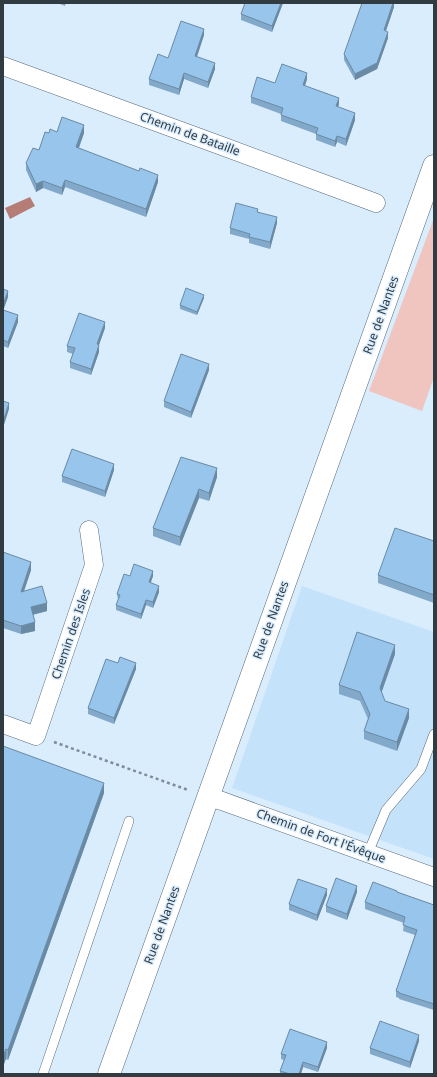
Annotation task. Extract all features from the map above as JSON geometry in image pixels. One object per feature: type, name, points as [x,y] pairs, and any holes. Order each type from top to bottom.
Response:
[{"type":"main road","name":"Rue de Nantes","points":[[109,1074],[434,166]]},
{"type":"street","name":"Chemin de Bataille","points":[[3,66],[376,203]]},
{"type":"street","name":"Chemin des Isles","points":[[36,736],[94,565],[89,530]]},
{"type":"street","points":[[3,724],[36,736]]},
{"type":"street","name":"Chemin de Fort l'Évêque","points":[[208,797],[434,877]]},
{"type":"lane","points":[[368,853],[386,810],[421,769],[434,734]]},
{"type":"lane","points":[[43,1074],[129,822]]},
{"type":"path","points":[[36,736],[208,797]]},
{"type":"shaded area","points":[[30,197],[35,206],[10,219],[5,208]]},
{"type":"shaded area","points":[[434,218],[434,377],[422,411],[369,391]]},
{"type":"shaded area","points":[[302,586],[434,632],[434,859],[232,788]]},
{"type":"building","points":[[245,3],[281,3],[272,26],[241,14]]},
{"type":"building","points":[[362,3],[393,3],[384,30],[388,32],[377,63],[355,74],[344,54]]},
{"type":"building","points":[[181,21],[204,29],[195,56],[215,63],[208,82],[184,73],[179,89],[149,79],[158,54],[168,58]]},
{"type":"building","points":[[282,64],[307,73],[303,85],[339,98],[336,106],[355,113],[346,139],[337,136],[335,141],[316,134],[318,128],[281,115],[283,108],[251,97],[257,77],[275,83]]},
{"type":"building","points":[[62,117],[84,125],[76,147],[139,171],[140,168],[158,175],[146,209],[65,180],[62,188],[43,181],[36,184],[26,163],[33,148],[39,150],[45,132],[49,133],[50,129],[57,132]]},
{"type":"building","points":[[236,203],[258,209],[257,212],[277,217],[270,242],[249,237],[250,234],[230,228]]},
{"type":"building","points":[[186,288],[204,295],[197,312],[180,305]]},
{"type":"building","points":[[3,289],[8,291],[3,305]]},
{"type":"building","points":[[3,310],[18,315],[8,342],[3,340]]},
{"type":"building","points":[[79,313],[105,322],[97,344],[99,345],[91,369],[70,362],[75,348],[67,346]]},
{"type":"building","points":[[181,354],[209,364],[191,412],[164,401]]},
{"type":"building","points":[[3,401],[9,403],[3,422]]},
{"type":"building","points":[[72,449],[114,464],[105,491],[62,476]]},
{"type":"building","points":[[181,457],[217,468],[209,493],[199,489],[180,537],[153,528]]},
{"type":"building","points":[[395,528],[434,541],[434,595],[378,575]]},
{"type":"building","points":[[3,552],[31,562],[21,592],[42,586],[47,603],[31,607],[35,622],[21,626],[3,620]]},
{"type":"building","points":[[134,564],[153,571],[149,582],[159,586],[153,602],[146,600],[141,614],[116,605],[120,595],[117,594],[124,574],[130,576]]},
{"type":"building","points":[[357,632],[395,645],[380,688],[385,701],[409,709],[397,742],[364,731],[370,714],[360,692],[339,685]]},
{"type":"building","points":[[120,657],[136,663],[114,718],[88,708],[106,659],[118,663]]},
{"type":"building","points":[[3,746],[104,783],[8,1050],[6,1049],[3,1056]]},
{"type":"building","points":[[336,878],[357,886],[347,914],[326,906]]},
{"type":"building","points":[[298,879],[327,889],[317,915],[289,904]]},
{"type":"building","points":[[373,882],[434,905],[434,1004],[396,991],[417,930],[403,925],[405,917],[365,902]]},
{"type":"building","points":[[380,1021],[419,1035],[410,1062],[370,1048]]},
{"type":"building","points":[[290,1029],[327,1042],[318,1067],[303,1062],[299,1074],[290,1074],[280,1071],[286,1055],[281,1054]]}]
